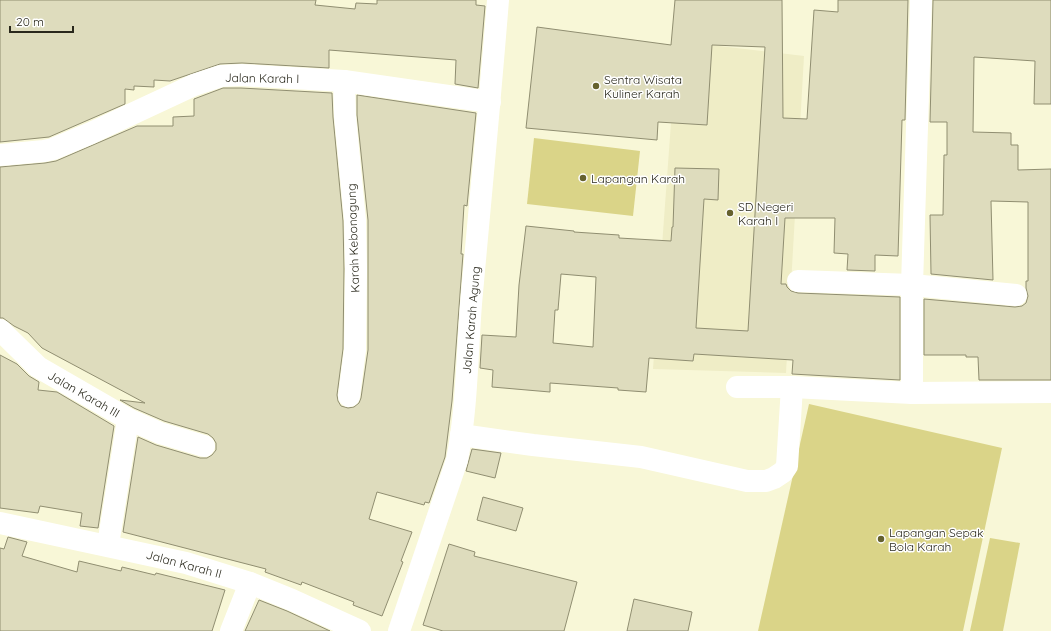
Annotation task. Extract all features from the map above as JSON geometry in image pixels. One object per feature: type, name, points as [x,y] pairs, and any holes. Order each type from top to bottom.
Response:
[{"type":"street","name":"Jalan Karah Agung","points":[[399,631],[456,460],[461,435],[498,0]]},
{"type":"street","points":[[912,393],[912,285],[921,0]]},
{"type":"street","name":"Jalan Karah I","points":[[0,155],[53,149],[194,85],[222,76],[241,75],[344,81],[490,102]]},
{"type":"street","name":"Karah Kebonagung","points":[[344,81],[345,116],[355,220],[356,269],[355,350],[349,396]]},
{"type":"street","points":[[798,281],[912,285],[1016,295]]},
{"type":"street","name":"Jalan Karah III","points":[[0,330],[38,367],[128,419],[108,545]]},
{"type":"street","points":[[737,387],[792,387],[912,393],[1051,392]]},
{"type":"street","points":[[461,435],[641,457],[747,480],[766,481],[779,475],[787,466],[792,387]]},
{"type":"street","points":[[128,419],[160,433],[204,446]]},
{"type":"street","name":"Jalan Karah II","points":[[0,524],[108,545],[186,563],[250,584],[292,600],[360,631]]},
{"type":"street","points":[[231,631],[250,584]]},
{"type":"shaded area","name":"SD Negeri Karah I","points":[[677,41],[804,56],[786,373],[653,369]]},
{"type":"shaded area","name":"Lapangan Karah","points":[[534,138],[640,151],[633,216],[527,204]]},
{"type":"shaded area","name":"Lapangan Sepak Bola Karah","points":[[809,404],[1002,448],[963,631],[758,631]]},
{"type":"shaded area","points":[[990,538],[1020,543],[1003,631],[970,631]]},
{"type":"building","points":[[0,0],[316,0],[315,5],[355,9],[356,3],[377,4],[377,0],[476,0],[476,5],[485,6],[478,88],[455,84],[456,60],[329,50],[329,68],[242,63],[220,64],[170,81],[154,80],[154,87],[134,86],[134,90],[125,89],[125,104],[49,137],[0,142]]},
{"type":"building","points":[[675,0],[782,0],[783,118],[807,119],[814,10],[838,12],[838,0],[908,0],[905,120],[902,120],[898,256],[875,255],[875,271],[847,270],[848,254],[834,253],[835,218],[785,218],[781,284],[786,284],[791,291],[798,293],[900,297],[900,380],[792,374],[793,360],[694,354],[693,361],[649,358],[646,392],[618,390],[618,388],[550,383],[550,392],[492,387],[493,370],[480,368],[482,335],[516,337],[519,285],[526,226],[574,232],[619,235],[619,238],[671,241],[673,227],[675,168],[719,169],[718,200],[704,199],[696,328],[748,331],[765,47],[712,45],[707,125],[658,122],[657,140],[526,128],[537,27],[671,45]],"holes":[[[561,274],[596,277],[593,347],[553,343],[555,310],[558,310]]]},
{"type":"building","points":[[933,0],[1051,0],[1051,104],[1034,104],[1035,61],[974,57],[973,132],[1011,133],[1011,145],[1018,145],[1018,170],[1051,169],[1051,380],[979,380],[978,357],[966,357],[966,355],[924,355],[924,299],[1015,307],[1022,306],[1026,303],[1028,296],[1026,281],[1028,281],[1028,202],[991,201],[993,280],[931,274],[930,215],[943,215],[944,155],[947,155],[947,122],[930,122]]},
{"type":"building","points":[[223,88],[332,93],[343,221],[344,269],[343,349],[337,395],[341,406],[348,408],[354,407],[359,403],[361,398],[368,350],[368,220],[357,115],[357,95],[476,113],[467,206],[464,205],[461,254],[463,254],[452,401],[445,457],[429,503],[425,502],[424,505],[377,492],[369,519],[412,532],[401,561],[403,562],[382,616],[353,605],[354,602],[302,582],[301,585],[265,572],[266,569],[123,532],[138,437],[156,445],[200,458],[207,458],[212,455],[216,450],[216,443],[208,434],[164,421],[120,400],[145,403],[42,348],[28,333],[14,326],[3,318],[0,318],[0,167],[56,161],[137,126],[173,126],[173,117],[194,116],[194,99]]},
{"type":"building","points":[[0,355],[17,364],[29,376],[39,382],[38,390],[57,392],[114,426],[98,528],[80,526],[82,513],[40,506],[38,513],[0,508]]},
{"type":"building","points":[[472,449],[501,453],[495,478],[466,471]]},
{"type":"building","points":[[483,497],[523,508],[516,531],[477,520]]},
{"type":"building","points":[[8,537],[27,542],[22,556],[77,572],[79,561],[121,571],[122,567],[155,575],[156,573],[225,590],[212,631],[0,631],[0,548],[4,549]]},
{"type":"building","points":[[449,544],[475,552],[474,556],[577,582],[564,631],[443,631],[423,625]]},
{"type":"building","points":[[634,599],[692,612],[688,631],[627,631]]},
{"type":"building","points":[[259,600],[287,611],[330,631],[245,631]]},
{"type":"place","name":"Sentra Wisata Kuliner Karah","points":[[596,86]]},
{"type":"place","name":"Lapangan Karah","points":[[583,178]]},
{"type":"place","name":"SD Negeri Karah I","points":[[730,213]]},
{"type":"place","name":"Lapangan Sepak Bola Karah","points":[[881,539]]}]
